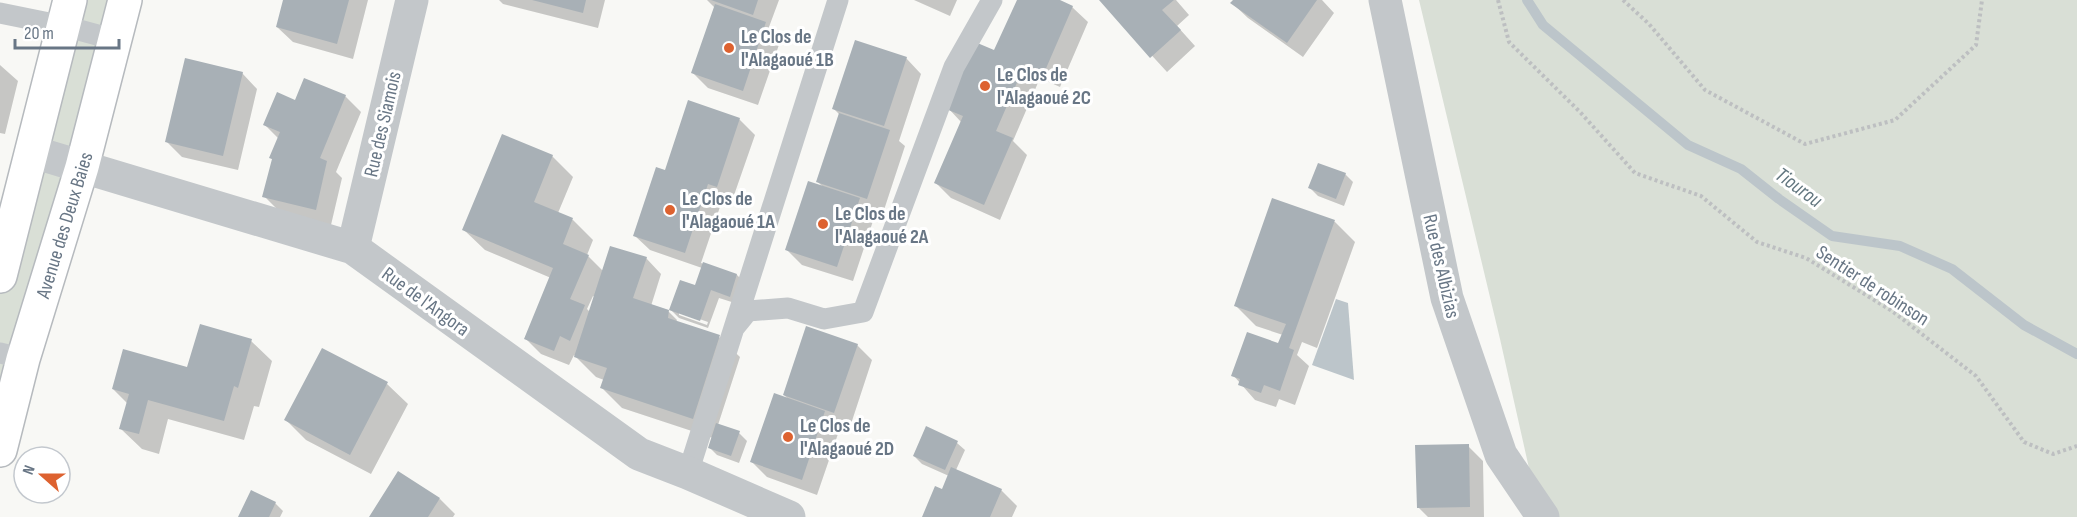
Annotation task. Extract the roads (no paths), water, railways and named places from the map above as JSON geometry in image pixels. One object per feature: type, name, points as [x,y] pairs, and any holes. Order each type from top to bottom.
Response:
[{"type":"main road","name":"Avenue des Deux Baies","points":[[0,450],[11,356],[82,167],[125,0]]},
{"type":"main road","points":[[0,276],[67,13]]},
{"type":"street","name":"Rue des Siamois","points":[[353,248],[411,0]]},
{"type":"street","name":"Rue des Albizias","points":[[1385,0],[1447,298],[1501,455],[1543,517]]},
{"type":"street","name":"Rue de l'Angora","points":[[33,152],[353,248],[639,454],[789,517]]},
{"type":"lane","points":[[688,473],[837,0]]},
{"type":"lane","points":[[732,329],[748,311],[788,308],[824,319],[863,312],[954,67],[992,0]]},
{"type":"lane","points":[[0,13],[67,13],[116,40]]},
{"type":"waterway","name":"Tiourou","points":[[1527,0],[1543,25],[1688,145],[1741,169],[1832,236],[1900,246],[1952,269],[2024,325],[2077,354]]},
{"type":"place","name":"Le Clos de l'Alagaoué 1B","points":[[729,48]]},
{"type":"place","name":"Le Clos de l'Alagaoué 2C","points":[[985,86]]},
{"type":"place","name":"Le Clos de l'Alagaoué 1A","points":[[670,210]]},
{"type":"place","name":"Le Clos de l'Alagaoué 2A","points":[[823,224]]},
{"type":"place","name":"Le Clos de l'Alagaoué 2D","points":[[788,437]]}]
